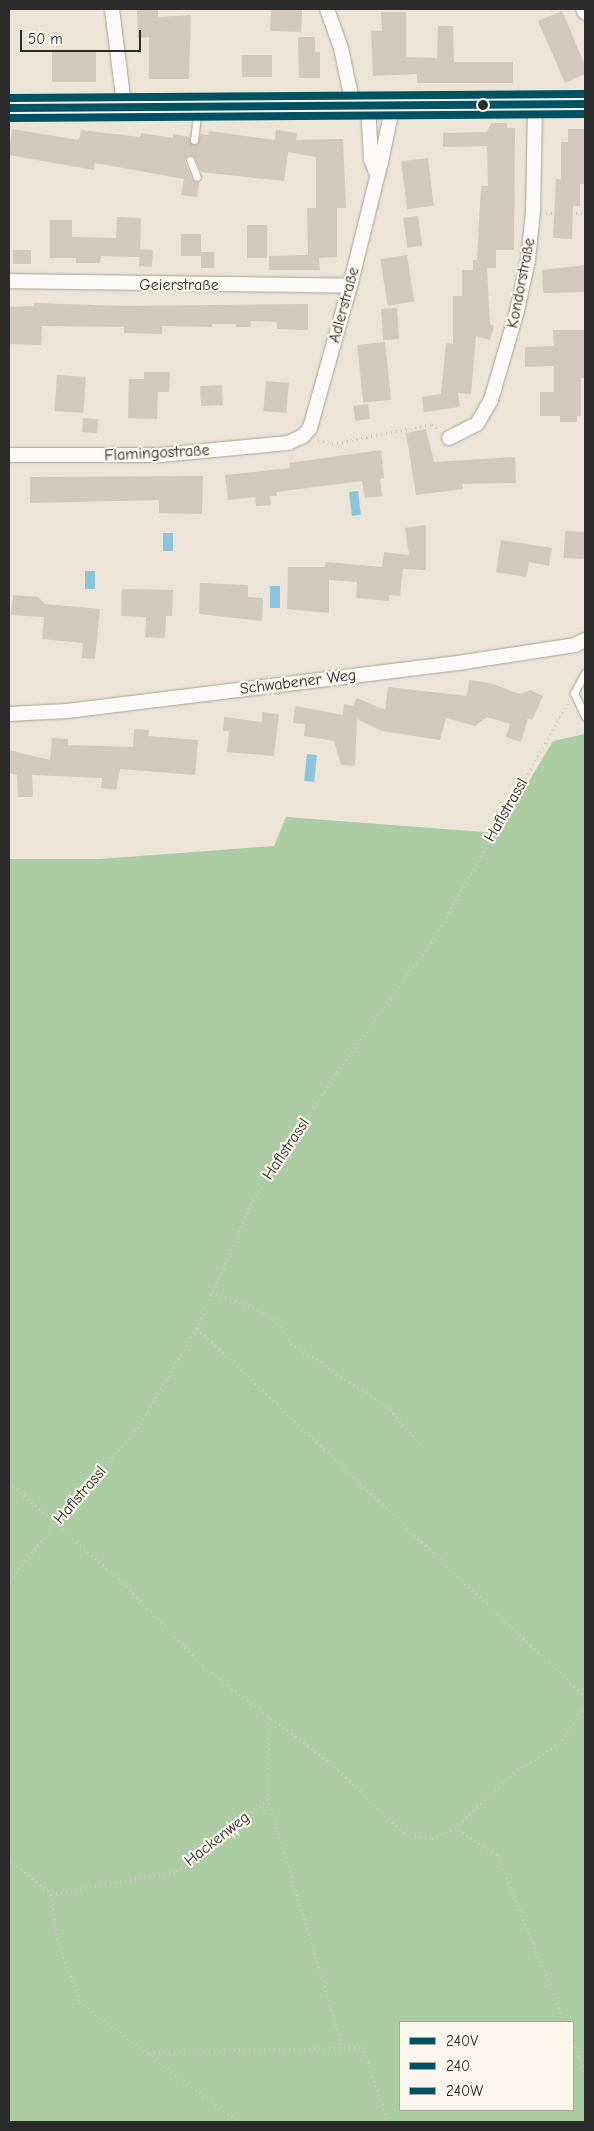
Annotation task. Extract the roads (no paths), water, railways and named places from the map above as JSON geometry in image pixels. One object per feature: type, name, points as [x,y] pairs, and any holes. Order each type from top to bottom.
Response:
[{"type":"street","points":[[112,9],[124,106]]},
{"type":"street","points":[[327,9],[341,48],[353,105]]},
{"type":"street","points":[[583,9],[585,14]]},
{"type":"street","points":[[9,108],[585,104]]},
{"type":"street","name":"Adlerstraße","points":[[368,105],[371,159],[376,172]]},
{"type":"street","name":"Adlerstraße","points":[[303,436],[310,428],[350,286],[390,119],[390,105]]},
{"type":"street","name":"Kondorstraße","points":[[449,438],[477,424],[491,400],[517,311],[528,260],[533,212],[535,105]]},
{"type":"street","name":"Geierstraße","points":[[9,281],[158,286],[350,286]]},
{"type":"street","name":"Flamingostraße","points":[[9,455],[161,455],[288,443],[303,436]]},
{"type":"street","name":"Schwabener Weg","points":[[9,714],[67,711],[464,662],[575,645],[585,640]]},
{"type":"lane","points":[[194,140],[198,106]]},
{"type":"lane","points":[[190,160],[197,177]]},
{"type":"lane","points":[[585,674],[574,693],[585,717]]},
{"type":"water","points":[[358,491],[361,515],[352,516],[349,492]]},
{"type":"water","points":[[163,533],[173,533],[173,551],[163,551]]},
{"type":"water","points":[[85,571],[95,571],[95,589],[85,589]]},
{"type":"water","points":[[270,586],[280,586],[280,608],[270,608]]},
{"type":"water","points":[[307,754],[317,755],[314,782],[304,781]]}]
